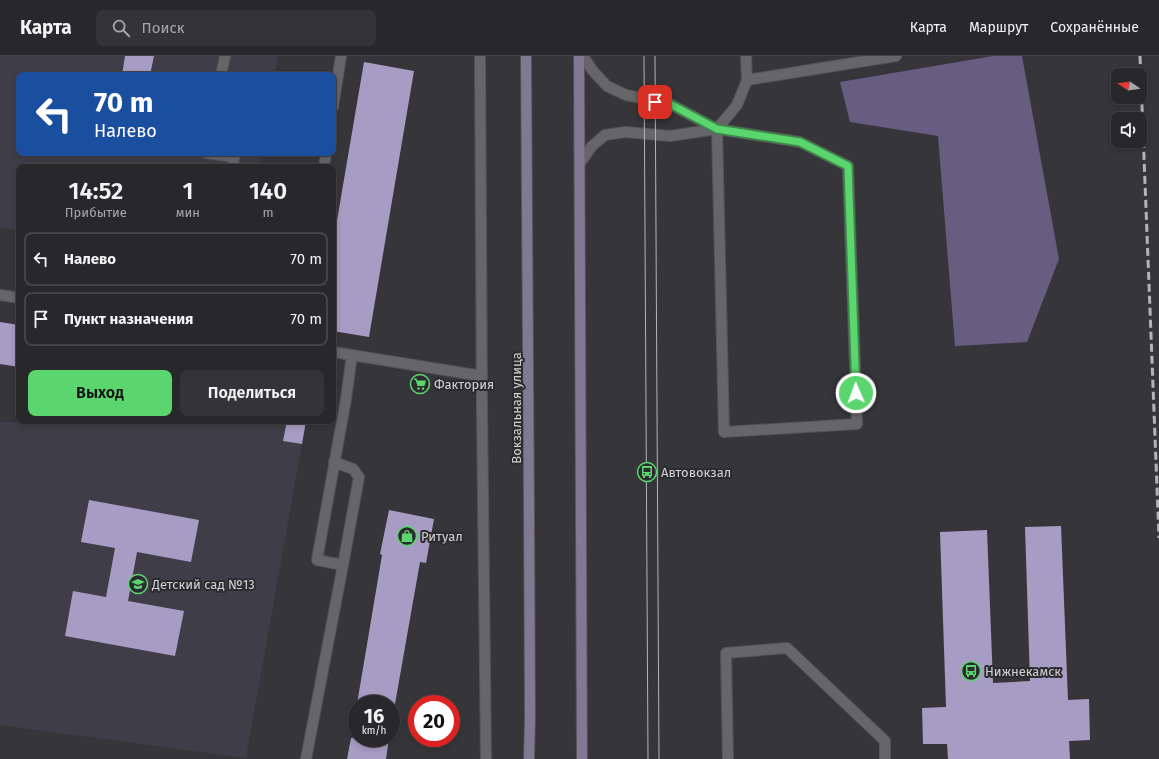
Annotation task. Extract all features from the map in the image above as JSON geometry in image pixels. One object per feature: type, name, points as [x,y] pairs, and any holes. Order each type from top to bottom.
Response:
[{"type":"main road","name":"Вокзальная улица","points":[[526,56],[530,534],[529,759]]},
{"type":"main road","points":[[579,56],[582,759]]},
{"type":"lane","points":[[222,72],[225,56]]},
{"type":"lane","points":[[336,88],[341,56]]},
{"type":"lane","points":[[480,56],[486,759]]},
{"type":"lane","points":[[583,56],[593,71],[607,86],[626,95],[670,104],[717,129]]},
{"type":"lane","points":[[580,163],[592,146],[605,135],[625,132],[670,136],[717,129],[800,142],[848,166],[857,424],[724,432],[717,129],[736,105],[747,80],[746,56]]},
{"type":"lane","points":[[747,80],[896,56]]},
{"type":"lane","points":[[227,156],[234,157],[233,164]]},
{"type":"lane","points":[[0,294],[16,297]]},
{"type":"lane","points":[[336,352],[482,376]]},
{"type":"lane","points":[[342,565],[316,560],[352,355]]},
{"type":"lane","points":[[306,759],[359,477],[353,468],[334,462]]},
{"type":"lane","points":[[728,759],[726,653],[787,648],[885,741],[886,759]]},
{"type":"shaded area","points":[[0,56],[278,56],[275,72],[16,72],[16,156],[261,156],[260,164],[16,164],[16,230],[0,227]]},
{"type":"shaded area","points":[[993,56],[1022,56],[1059,259],[1027,342],[955,346],[938,136],[850,122],[840,82]]},
{"type":"shaded area","name":"Детский сад №13","points":[[0,422],[16,422],[16,424],[305,424],[246,758],[0,725]]},
{"type":"building","points":[[125,56],[154,56],[151,72],[122,72]]},
{"type":"building","points":[[364,62],[414,71],[369,337],[336,332],[336,226]]},
{"type":"building","points":[[0,322],[16,325],[16,367],[0,364]]},
{"type":"building","points":[[286,424],[305,424],[302,444],[283,441]]},
{"type":"building","points":[[89,500],[199,520],[191,562],[137,552],[128,601],[184,611],[175,656],[65,636],[73,591],[106,597],[115,548],[81,542]]},
{"type":"building","points":[[389,510],[434,519],[426,563],[420,562],[397,695],[359,695],[382,555],[380,554]]},
{"type":"building","points":[[1061,526],[1068,700],[1089,699],[1090,740],[1069,741],[1070,759],[948,759],[947,744],[923,744],[922,708],[946,707],[940,532],[987,530],[993,683],[1030,681],[1025,527]]},
{"type":"building","points":[[349,747],[388,747],[386,759],[347,759]]},
{"type":"tram line","points":[[644,56],[648,759]]},
{"type":"tram line","points":[[655,56],[659,759]]},
{"type":"railway","points":[[1140,56],[1159,538]]},
{"type":"place","name":"Фактория","points":[[420,384]]},
{"type":"place","name":"Автовокзал","points":[[647,472]]},
{"type":"place","name":"Ритуал","points":[[407,536]]},
{"type":"place","name":"Детский сад №13","points":[[138,584]]},
{"type":"place","name":"Нижнекамск","points":[[971,671]]},
{"type":"route","points":[[655,102],[670,104],[717,129],[800,142],[848,166],[856,393]]}]
